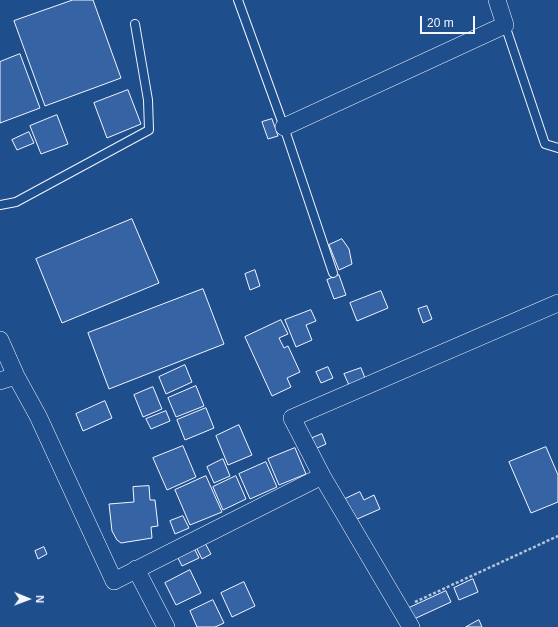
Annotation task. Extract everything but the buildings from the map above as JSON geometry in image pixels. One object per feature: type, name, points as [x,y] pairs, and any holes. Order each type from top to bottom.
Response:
[{"type":"street","points":[[284,127],[505,25],[497,0]]},
{"type":"street","points":[[411,627],[322,476],[292,418],[558,303]]},
{"type":"street","points":[[0,340],[8,379],[38,416],[114,581],[322,476]]},
{"type":"street","points":[[136,570],[166,627]]},
{"type":"lane","points":[[238,0],[284,127],[333,273]]},
{"type":"lane","points":[[0,205],[16,202],[149,130],[148,100],[135,24]]},
{"type":"lane","points":[[505,25],[545,144],[558,148]]},
{"type":"path","points":[[400,609],[558,536]]}]
